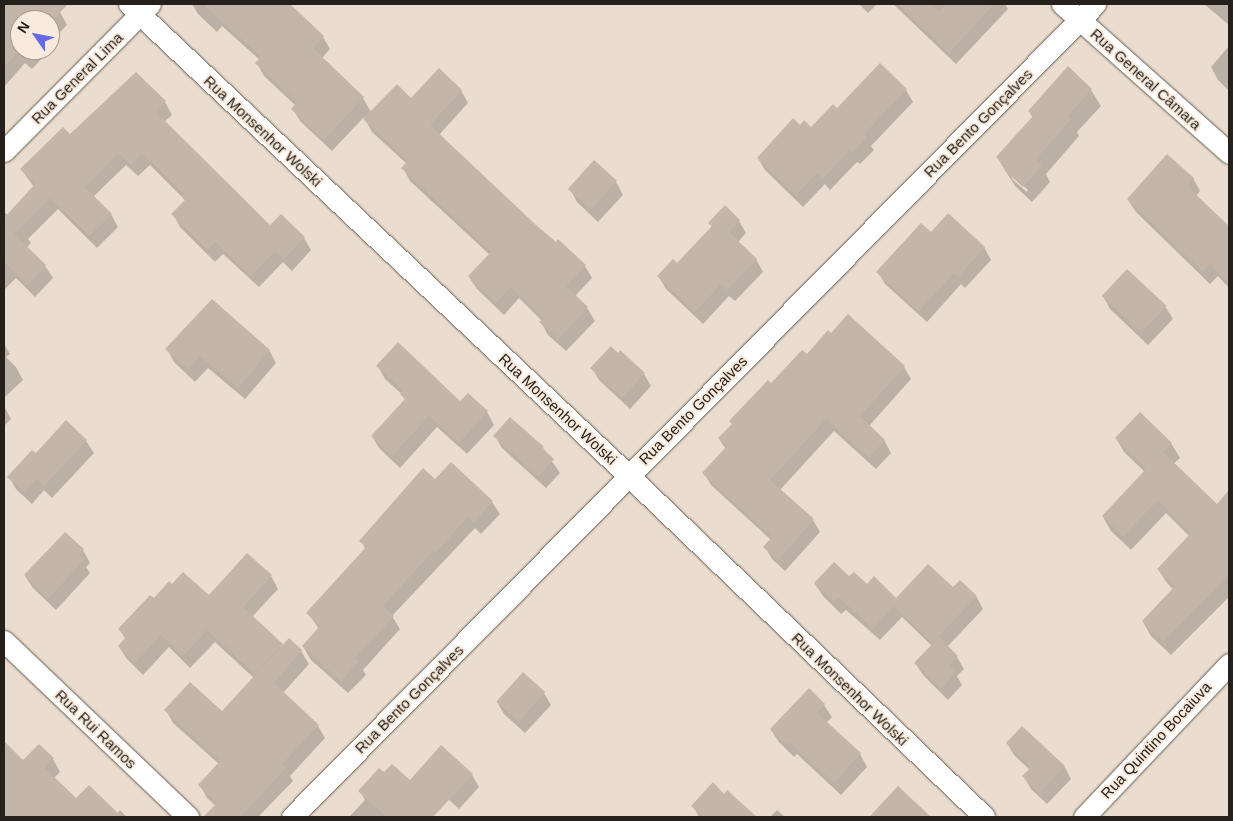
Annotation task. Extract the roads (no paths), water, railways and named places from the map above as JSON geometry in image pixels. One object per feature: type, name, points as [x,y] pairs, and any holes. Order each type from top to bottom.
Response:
[{"type":"street","name":"Rua General Câmara","points":[[1062,4],[1229,153]]},
{"type":"street","name":"Rua Bento Gonçalves","points":[[292,817],[1095,4]]},
{"type":"street","name":"Rua General Lima","points":[[4,151],[140,7]]},
{"type":"street","name":"Rua Monsenhor Wolski","points":[[140,7],[984,817]]},
{"type":"street","name":"Rua Rui Ramos","points":[[4,641],[188,817]]},
{"type":"street","name":"Rua Quintino Bocaiuva","points":[[1084,817],[1229,664]]}]
